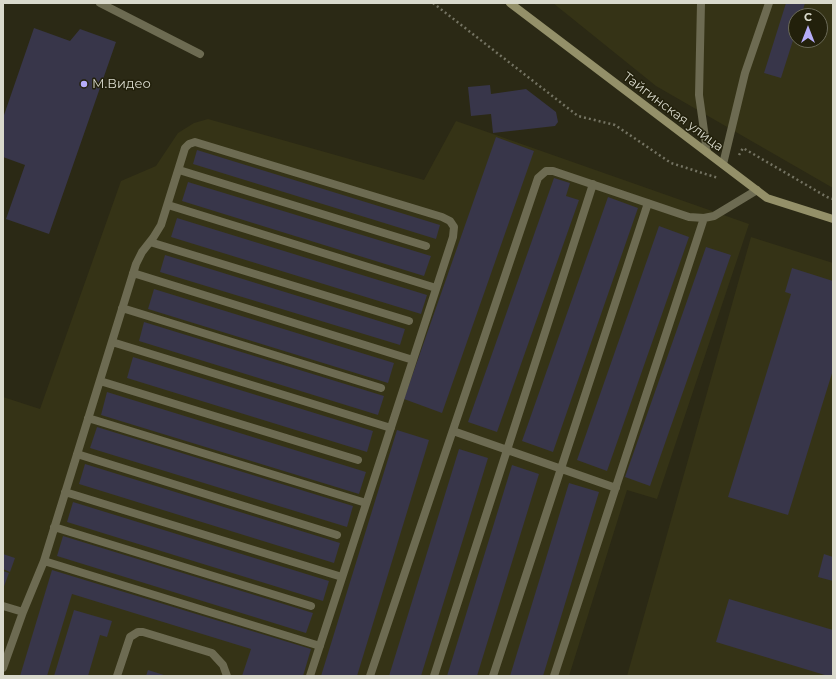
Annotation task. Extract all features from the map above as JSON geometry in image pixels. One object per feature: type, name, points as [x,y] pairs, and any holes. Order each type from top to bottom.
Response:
[{"type":"main road","name":"Тайгинская улица","points":[[510,3],[767,198],[833,219]]},
{"type":"lane","points":[[100,3],[200,54]]},
{"type":"lane","points":[[701,3],[699,95],[707,152]]},
{"type":"lane","points":[[726,166],[745,72],[769,3]]},
{"type":"lane","points":[[3,668],[22,612],[44,561],[133,273],[139,258],[161,224],[185,148],[189,144],[195,142],[442,217],[450,221],[454,227],[453,238],[310,676]]},
{"type":"lane","points":[[179,170],[426,246]]},
{"type":"lane","points":[[370,676],[538,178],[546,171],[553,171],[689,217],[704,218],[714,216],[757,190]]},
{"type":"lane","points":[[434,676],[592,184]]},
{"type":"lane","points":[[493,676],[648,203]]},
{"type":"lane","points":[[168,205],[436,288]]},
{"type":"lane","points":[[554,676],[704,218]]},
{"type":"lane","points":[[150,242],[409,321]]},
{"type":"lane","points":[[133,273],[413,360]]},
{"type":"lane","points":[[122,308],[381,388]]},
{"type":"lane","points":[[112,342],[391,428]]},
{"type":"lane","points":[[100,380],[358,460]]},
{"type":"lane","points":[[88,418],[366,503]]},
{"type":"lane","points":[[452,431],[616,488]]},
{"type":"lane","points":[[77,454],[338,534]]},
{"type":"lane","points":[[65,492],[342,577]]},
{"type":"lane","points":[[54,527],[311,606]]},
{"type":"lane","points":[[44,561],[320,646]]},
{"type":"lane","points":[[3,606],[22,612]]},
{"type":"lane","points":[[118,676],[130,637],[138,632],[143,632],[212,653],[223,665],[227,676]]},
{"type":"path","points":[[433,3],[578,116],[615,125],[672,163],[723,179],[726,166],[743,148],[827,197],[833,199]]},
{"type":"shaded area","points":[[553,3],[833,3],[833,188],[656,86]]},
{"type":"shaded area","points":[[208,119],[424,180],[456,121],[749,224],[657,499],[627,490],[569,676],[3,676],[3,397],[40,409],[121,181],[156,166],[178,133],[194,123]]},
{"type":"shaded area","points":[[751,237],[833,263],[833,676],[627,676]]},
{"type":"building","points":[[786,3],[805,3],[803,8],[788,8],[788,48],[791,48],[781,78],[764,73]]},
{"type":"building","points":[[34,28],[70,41],[80,29],[116,42],[49,234],[6,219],[25,165],[3,157],[3,118]]},
{"type":"building","points":[[490,85],[491,94],[526,89],[556,112],[558,122],[555,126],[493,133],[491,114],[471,116],[468,87]]},
{"type":"building","points":[[496,137],[534,151],[442,413],[404,399]]},
{"type":"building","points":[[197,150],[440,225],[436,239],[193,164]]},
{"type":"building","points":[[554,178],[570,183],[566,196],[579,200],[497,432],[468,422]]},
{"type":"building","points":[[188,182],[431,256],[424,276],[182,201]]},
{"type":"building","points":[[608,197],[638,208],[553,452],[522,441]]},
{"type":"building","points":[[177,218],[427,295],[421,314],[171,237]]},
{"type":"building","points":[[659,226],[689,237],[607,471],[577,460]]},
{"type":"building","points":[[706,247],[731,255],[650,486],[625,477]]},
{"type":"building","points":[[165,255],[405,329],[400,345],[160,272]]},
{"type":"building","points":[[792,268],[833,281],[833,370],[788,515],[728,497],[791,294],[785,292]]},
{"type":"building","points":[[154,289],[394,363],[388,383],[148,309]]},
{"type":"building","points":[[144,322],[384,396],[378,415],[139,341]]},
{"type":"building","points":[[133,357],[373,431],[367,452],[127,378]]},
{"type":"building","points":[[107,392],[366,472],[359,494],[101,415]]},
{"type":"building","points":[[97,427],[353,506],[347,527],[90,448]]},
{"type":"building","points":[[397,430],[429,440],[357,676],[321,676]]},
{"type":"building","points":[[459,449],[488,458],[421,676],[389,676]]},
{"type":"building","points":[[85,464],[340,543],[334,563],[79,484]]},
{"type":"building","points":[[512,465],[539,474],[477,676],[447,676]]},
{"type":"building","points":[[569,483],[599,492],[543,676],[510,676]]},
{"type":"building","points":[[73,502],[329,581],[323,601],[67,522]]},
{"type":"building","points":[[63,536],[313,613],[306,633],[57,556]]},
{"type":"building","points":[[3,554],[15,558],[10,572],[3,569]]},
{"type":"building","points":[[824,554],[833,557],[833,581],[818,577]]},
{"type":"building","points":[[52,570],[311,649],[303,676],[242,676],[251,649],[72,594],[47,676],[20,676]]},
{"type":"building","points":[[3,571],[9,573],[3,589]]},
{"type":"building","points":[[729,599],[833,630],[833,676],[828,676],[716,642]]},
{"type":"building","points":[[74,610],[112,621],[107,637],[100,635],[88,676],[54,676]]},
{"type":"building","points":[[148,670],[167,676],[146,676]]},
{"type":"place","name":"М.Видео","points":[[84,84]]}]
